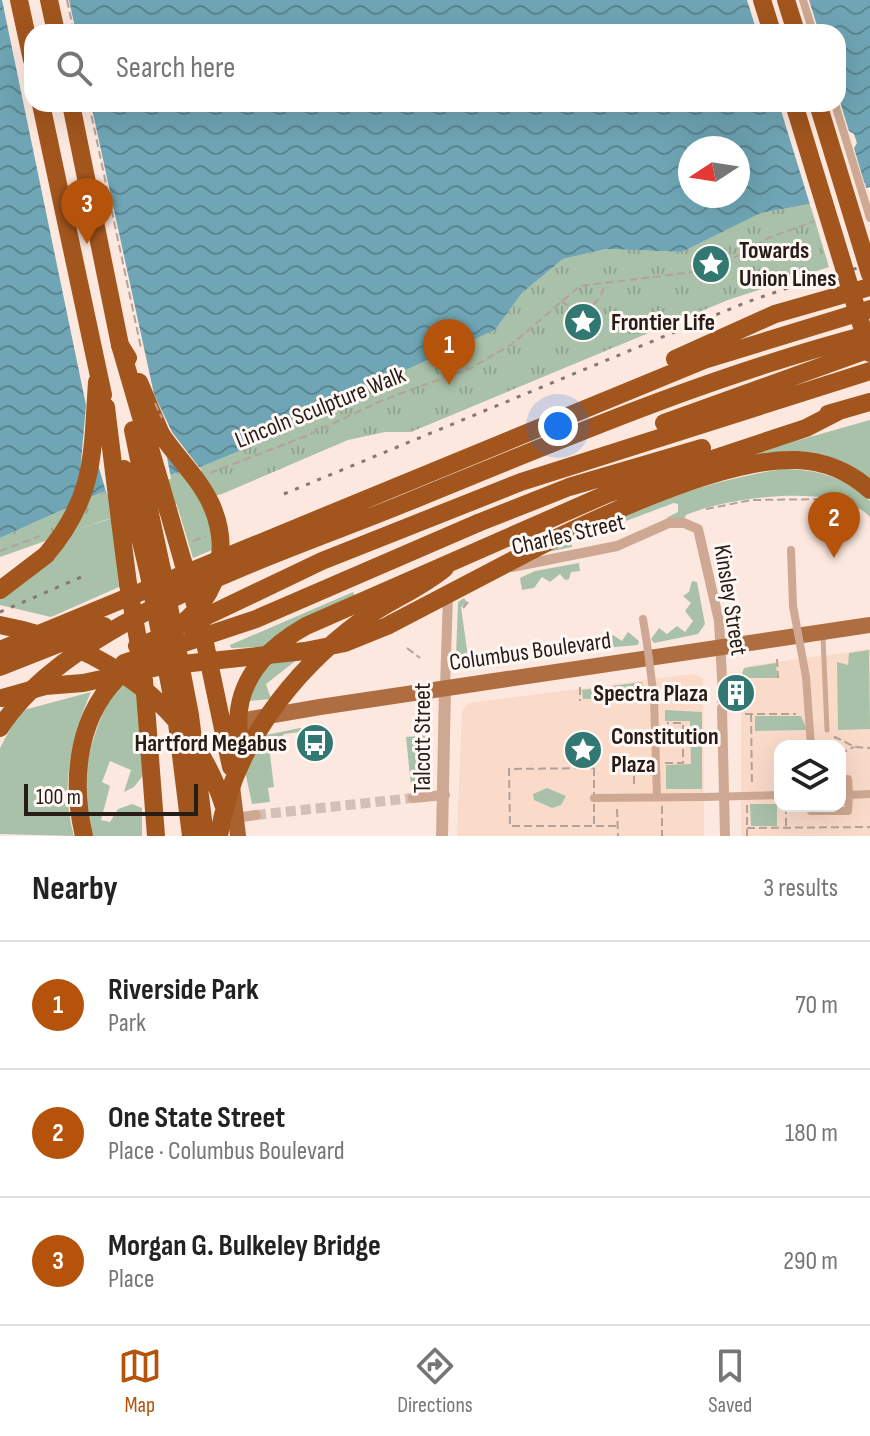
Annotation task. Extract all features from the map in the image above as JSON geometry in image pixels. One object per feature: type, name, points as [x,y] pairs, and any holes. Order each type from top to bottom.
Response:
[{"type":"highway","points":[[19,0],[24,24]]},
{"type":"highway","points":[[49,0],[54,24]]},
{"type":"highway","points":[[762,0],[770,24]]},
{"type":"highway","points":[[786,0],[794,24]]},
{"type":"highway","points":[[43,112],[106,404],[143,516],[183,562],[201,624],[231,767],[233,827]]},
{"type":"highway","points":[[73,112],[120,345],[143,516],[190,715],[205,836]]},
{"type":"highway","points":[[521,482],[537,472],[732,397],[870,351],[796,112]]},
{"type":"highway","points":[[820,112],[870,274]]},
{"type":"highway","points":[[618,395],[646,374],[748,325],[796,307],[870,287]]},
{"type":"highway","points":[[0,650],[750,343],[870,309]]},
{"type":"highway","points":[[0,728],[23,696],[53,671],[162,604],[663,398],[762,364],[870,334]]},
{"type":"highway","points":[[87,675],[114,655],[159,639],[188,622],[210,591],[220,556],[219,532],[211,505],[158,429],[120,345]]},
{"type":"highway","points":[[84,836],[78,781],[86,731],[105,691],[131,666],[212,611],[359,546],[521,482],[870,371]]},
{"type":"highway","points":[[0,590],[46,555],[71,520],[87,481],[95,443],[98,372]]},
{"type":"highway","points":[[1,698],[87,675],[256,619],[478,523],[618,471],[870,402]]},
{"type":"highway","points":[[219,836],[227,798],[245,755],[293,686],[352,628],[445,568],[488,547],[627,486],[806,428],[839,411]]},
{"type":"highway","points":[[45,686],[83,683],[199,660],[305,651],[345,643],[387,626],[542,545],[653,496],[775,461],[825,465],[855,478],[870,490]]},
{"type":"highway","points":[[143,516],[128,584],[142,666],[156,836]]},
{"type":"highway","points":[[239,734],[240,698],[265,655],[296,632],[420,575],[445,568]]},
{"type":"highway","points":[[156,573],[191,836]]},
{"type":"highway","points":[[0,667],[142,608],[162,604]]},
{"type":"highway","points":[[0,625],[76,647],[119,670],[155,698],[181,725],[204,760],[238,836]]},
{"type":"main road","name":"Columbus Boulevard","points":[[239,734],[255,718],[870,625]]},
{"type":"main road","points":[[231,767],[239,734]]},
{"type":"street","points":[[803,0],[810,24]]},
{"type":"street","points":[[837,112],[870,218]]},
{"type":"street","name":"Charles Street","points":[[449,593],[455,584],[478,575],[617,546],[669,523],[684,523],[698,529]]},
{"type":"street","name":"Kinsley Street","points":[[698,529],[721,647],[722,678]]},
{"type":"street","points":[[791,550],[793,606],[806,677],[811,740]]},
{"type":"street","name":"Talcott Street","points":[[442,836],[449,593]]},
{"type":"street","points":[[643,619],[654,698],[659,797]]},
{"type":"street","points":[[722,708],[725,836]]},
{"type":"street","points":[[846,779],[849,795],[846,811]]},
{"type":"street","points":[[849,795],[870,794]]},
{"type":"street","points":[[413,798],[445,795]]},
{"type":"street","points":[[594,798],[774,795]]},
{"type":"street","points":[[233,827],[256,815]]},
{"type":"lane","points":[[822,632],[827,730]]},
{"type":"path","points":[[67,0],[72,24]]},
{"type":"path","points":[[91,112],[142,356]]},
{"type":"path","points":[[560,300],[575,310],[590,308],[601,297],[606,282],[713,268],[768,238],[824,218]]},
{"type":"path","name":"Lincoln Sculpture Walk","points":[[209,474],[306,436],[383,400],[471,368],[512,344],[580,286],[606,282]]},
{"type":"path","points":[[153,397],[155,403]]},
{"type":"path","points":[[706,509],[752,500],[835,499],[835,503]]},
{"type":"path","points":[[0,551],[50,531]]},
{"type":"path","points":[[407,648],[420,658]]},
{"type":"path","points":[[777,659],[778,678]]},
{"type":"path","points":[[580,687],[580,701]]},
{"type":"path","points":[[763,708],[763,714]]},
{"type":"path","points":[[745,714],[810,714]]},
{"type":"path","points":[[747,836],[751,714]]},
{"type":"path","points":[[664,723],[683,723],[683,763],[666,763]]},
{"type":"path","points":[[846,751],[855,747],[870,747],[870,740]]},
{"type":"path","points":[[846,742],[855,747]]},
{"type":"path","points":[[634,764],[634,797]]},
{"type":"path","points":[[594,826],[594,768],[509,769],[510,826],[594,826],[618,826]]},
{"type":"path","points":[[617,797],[618,836]]},
{"type":"path","points":[[659,797],[662,836]]},
{"type":"path","points":[[786,812],[786,829]]},
{"type":"path","points":[[747,828],[870,827]]},
{"type":"shaded area","name":"Constitution Plaza","points":[[870,649],[870,836],[741,836],[741,672],[748,666]]},
{"type":"shaded area","name":"Constitution Plaza","points":[[692,674],[703,678],[704,836],[457,836],[462,711],[469,703]]},
{"type":"green space","points":[[810,204],[829,267],[728,300],[411,432],[385,432],[348,440],[222,494],[105,520],[0,557],[0,538],[100,493],[203,466],[293,429],[299,418],[495,330],[522,293],[563,259],[606,249],[682,252],[761,213]]},
{"type":"green space","points":[[870,420],[870,481],[844,465],[751,460],[750,454]]},
{"type":"green space","points":[[783,469],[818,473],[840,480],[870,501],[870,517],[854,506],[833,499],[780,496],[726,503],[686,515],[684,519],[666,518],[678,512],[678,504],[674,503],[572,541],[572,547],[547,552],[602,524],[661,500],[753,474]]},
{"type":"green space","points":[[199,498],[210,525],[212,550],[193,558],[176,502]]},
{"type":"green space","points":[[113,518],[119,587],[51,617],[0,605],[0,595],[72,531]]},
{"type":"green space","points":[[579,563],[580,571],[571,572],[569,579],[565,580],[560,574],[550,582],[542,577],[534,588],[522,590],[520,578],[535,571]]},
{"type":"green space","points":[[692,581],[697,582],[705,624],[698,634],[654,643],[651,639],[659,628],[667,634],[677,626],[685,632],[693,621],[685,611],[691,603],[683,596],[689,592]]},
{"type":"green space","points":[[353,592],[355,596],[268,647],[231,648],[230,645]]},
{"type":"green space","points":[[464,598],[467,603],[461,607],[469,664],[456,656],[458,602]]},
{"type":"green space","points":[[628,632],[639,641],[638,645],[547,653],[577,649],[584,639],[590,646],[599,637],[604,643],[613,635],[622,641]]},
{"type":"green space","points":[[869,650],[870,729],[838,730],[837,662],[848,665],[849,653]]},
{"type":"green space","points":[[298,659],[266,684],[271,699],[249,701],[255,682],[268,661]]},
{"type":"green space","points":[[776,663],[777,678],[741,678],[744,668]]},
{"type":"green space","points":[[642,682],[645,698],[583,699],[582,690]]},
{"type":"green space","points":[[124,683],[141,696],[144,774],[134,787],[124,792],[131,770],[110,761],[102,782],[110,786],[101,820],[110,822],[118,809],[132,804],[142,808],[142,836],[93,836],[85,797],[88,759],[107,703],[116,685]]},
{"type":"green space","points":[[91,692],[78,727],[70,763],[68,799],[74,836],[0,834],[0,748],[20,711]]},
{"type":"green space","points":[[665,710],[702,712],[702,789],[666,789],[666,765],[691,764],[690,721],[665,721]]},
{"type":"green space","points":[[755,716],[801,716],[807,730],[755,731]]},
{"type":"green space","points":[[300,728],[323,729],[284,734],[270,755],[274,787],[268,788],[270,802],[252,804],[245,771],[266,735]]},
{"type":"green space","points":[[429,735],[428,782],[411,786],[406,737]]},
{"type":"green space","points":[[547,788],[566,796],[561,805],[552,808],[534,800],[533,794]]},
{"type":"green space","points":[[750,804],[774,804],[777,826],[751,826]]},
{"type":"water","points":[[0,0],[870,0],[870,187],[866,188],[865,183],[810,204],[761,213],[682,252],[606,249],[563,259],[522,293],[495,330],[299,418],[293,429],[203,466],[100,493],[0,538]]},
{"type":"pier","points":[[2,0],[69,0],[74,24],[24,24],[24,106]]},
{"type":"pier","points":[[747,0],[809,0],[816,24],[754,24]]},
{"type":"pier","points":[[25,112],[93,112],[154,394],[172,432],[202,471],[183,476],[167,457],[171,479],[107,495],[99,468],[79,485],[86,405]]},
{"type":"pier","points":[[781,112],[843,112],[849,131],[854,134],[857,143],[854,148],[867,192],[862,188],[811,208]]},
{"type":"tunnel","points":[[722,678],[722,708]]},
{"type":"tunnel","points":[[256,815],[413,798]]},
{"type":"railway","points":[[284,494],[747,302],[814,279],[870,265]]},
{"type":"railway","points":[[0,612],[86,575]]},
{"type":"place","name":"Morgan G. Bulkeley Bridge","points":[[87,244]]},
{"type":"place","name":"Towards Union Lines","points":[[711,264]]},
{"type":"place","name":"Frontier Life","points":[[583,322]]},
{"type":"place","name":"Riverside Park","points":[[449,385]]},
{"type":"place","name":"One State Street","points":[[834,558]]},
{"type":"place","name":"Spectra Plaza","points":[[736,693]]},
{"type":"place","name":"Hartford Megabus","points":[[315,743]]},
{"type":"place","name":"Constitution Plaza","points":[[583,750]]}]
